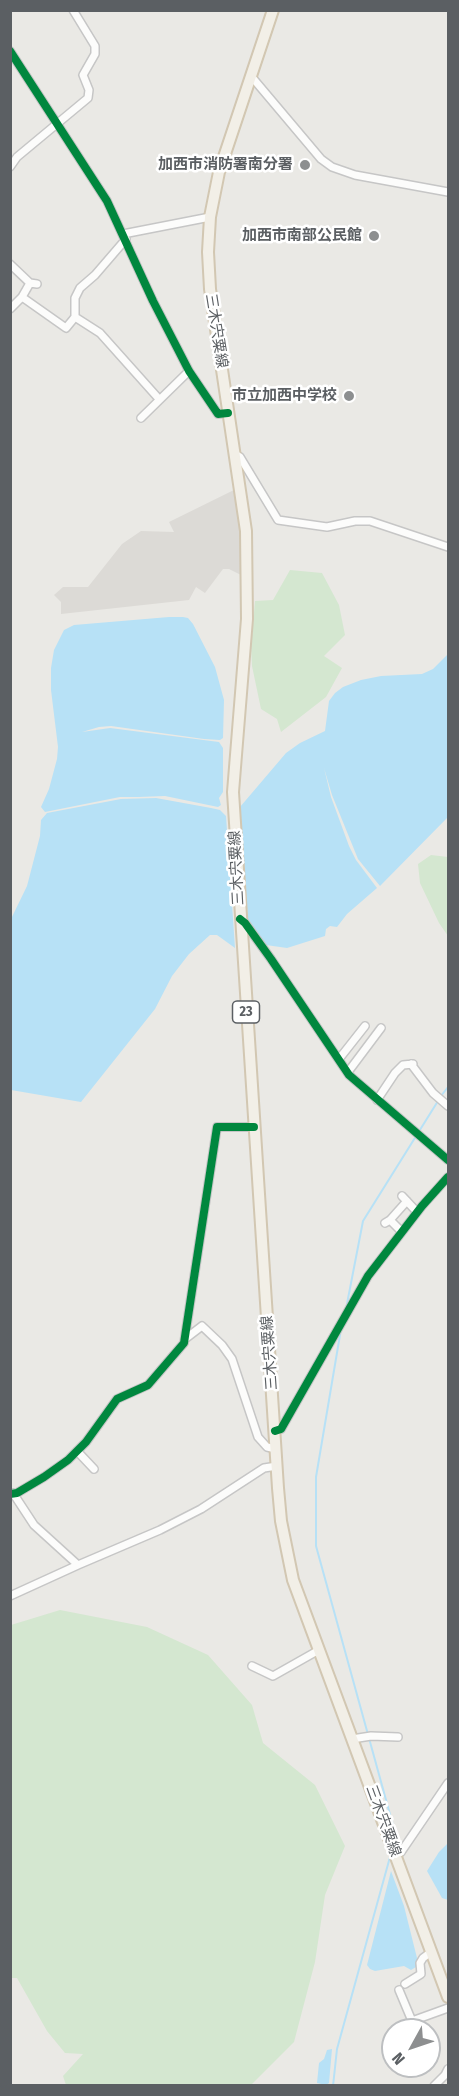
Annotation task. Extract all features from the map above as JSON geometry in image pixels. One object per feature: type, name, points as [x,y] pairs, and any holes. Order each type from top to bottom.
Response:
[{"type":"main road","name":"三木宍粟線","points":[[273,10],[219,172],[210,217],[208,252],[210,289],[243,498],[248,574],[247,619],[233,792],[277,1466],[285,1548],[293,1580],[448,1997]]},
{"type":"street","points":[[10,166],[17,157],[88,98],[89,90],[83,75],[95,54],[95,46],[73,10]]},
{"type":"street","points":[[10,51],[90,174],[125,236],[153,301],[189,371],[218,414],[228,413]]},
{"type":"street","points":[[251,76],[321,159],[332,167],[355,175],[448,192]]},
{"type":"street","points":[[22,297],[66,328],[75,317],[75,298],[80,288],[95,274],[125,236],[210,217]]},
{"type":"street","points":[[10,264],[33,284],[10,309]]},
{"type":"street","points":[[75,317],[100,333],[159,399]]},
{"type":"street","points":[[141,418],[189,371]]},
{"type":"street","points":[[236,454],[278,520],[327,527],[354,521],[370,521],[448,547]]},
{"type":"street","points":[[240,919],[348,1072],[377,1100],[448,1160]]},
{"type":"street","points":[[339,1059],[365,1026]]},
{"type":"street","points":[[348,1072],[381,1028]]},
{"type":"street","points":[[377,1100],[403,1065],[413,1064],[433,1093],[448,1106]]},
{"type":"street","points":[[185,1340],[217,1127],[254,1127]]},
{"type":"street","points":[[275,1431],[281,1429],[368,1276],[417,1212],[448,1177]]},
{"type":"street","points":[[402,1232],[387,1222],[405,1198],[417,1212]]},
{"type":"street","points":[[78,1565],[34,1525],[12,1494],[44,1477],[77,1451],[117,1399],[148,1386],[185,1340],[202,1326],[222,1345],[232,1359],[258,1437],[267,1447],[276,1449]]},
{"type":"street","points":[[77,1451],[94,1469]]},
{"type":"street","points":[[10,1596],[160,1530],[201,1509],[264,1468],[277,1466]]},
{"type":"street","points":[[252,1666],[273,1676],[319,1650]]},
{"type":"street","points":[[352,1739],[371,1736],[398,1737]]},
{"type":"street","points":[[395,1856],[401,1852],[448,1784]]},
{"type":"street","points":[[431,1952],[420,1963],[421,1974],[402,1987],[412,2021],[448,2008]]},
{"type":"street","points":[[434,2085],[448,2069]]},
{"type":"shaded area","points":[[238,488],[243,531],[243,576],[229,569],[223,569],[205,593],[196,587],[189,600],[61,614],[61,602],[54,595],[63,587],[88,587],[122,544],[141,531],[174,532],[169,522]]},
{"type":"green space","points":[[290,570],[322,573],[339,605],[345,635],[324,656],[342,668],[326,697],[281,732],[277,719],[261,709],[252,666],[251,647],[255,601],[273,600]]},
{"type":"green space","points":[[431,855],[448,857],[448,936],[439,923],[420,883],[418,864]]},
{"type":"green space","points":[[60,1610],[147,1627],[208,1655],[252,1705],[263,1743],[315,1785],[345,1846],[325,1895],[315,1962],[294,2042],[251,2085],[66,2085],[63,2076],[83,2054],[65,2053],[47,2031],[17,1978],[11,1978],[11,1625]]},
{"type":"water","points":[[169,617],[188,618],[215,667],[224,700],[223,738],[220,740],[204,739],[111,726],[82,732],[110,728],[219,742],[223,748],[223,792],[219,798],[221,805],[218,807],[165,796],[120,797],[45,812],[41,807],[49,789],[58,747],[51,690],[51,668],[54,650],[64,630],[74,625]]},
{"type":"water","points":[[448,654],[448,817],[380,886],[358,859],[332,795],[324,768],[331,797],[349,846],[356,860],[377,888],[347,914],[337,927],[330,926],[326,929],[325,936],[287,948],[266,945],[248,919],[240,807],[286,753],[300,743],[325,731],[329,701],[343,687],[381,676],[422,674],[433,669]]},
{"type":"water","points":[[156,798],[220,810],[226,816],[235,948],[217,935],[210,935],[189,954],[172,976],[155,1009],[81,1102],[11,1090],[11,919],[27,886],[40,836],[41,820],[47,813],[121,799]]},
{"type":"water","points":[[448,1843],[448,1900],[442,1898],[427,1871],[439,1852]]},
{"type":"water","points":[[391,1871],[404,1906],[417,1958],[416,1967],[411,1970],[404,1966],[375,1971],[367,1965]]},
{"type":"water","points":[[332,2049],[329,2083],[326,2085],[317,2083],[319,2063],[324,2059],[327,2050]]},
{"type":"waterway","points":[[441,1096],[448,1087]]},
{"type":"waterway","points":[[346,1309],[363,1221],[438,1101]]},
{"type":"waterway","points":[[341,1329],[316,1477],[316,1546],[399,1847]]},
{"type":"waterway","points":[[333,2086],[337,2049],[390,1857]]},
{"type":"cycle path","points":[[10,51],[107,201],[153,301],[189,371],[218,414],[228,413]]},
{"type":"cycle path","points":[[240,919],[271,959],[349,1075],[448,1160]]},
{"type":"cycle path","points":[[10,1494],[17,1493],[68,1460],[86,1442],[117,1399],[148,1385],[184,1343],[217,1127],[254,1127]]},
{"type":"cycle path","points":[[275,1431],[281,1429],[368,1276],[422,1206],[448,1177]]},
{"type":"place","name":"加西市消防署南分署","points":[[305,165]]},
{"type":"place","name":"加西市南部公民館","points":[[374,236]]},
{"type":"place","name":"市立加西中学校","points":[[349,396]]}]
